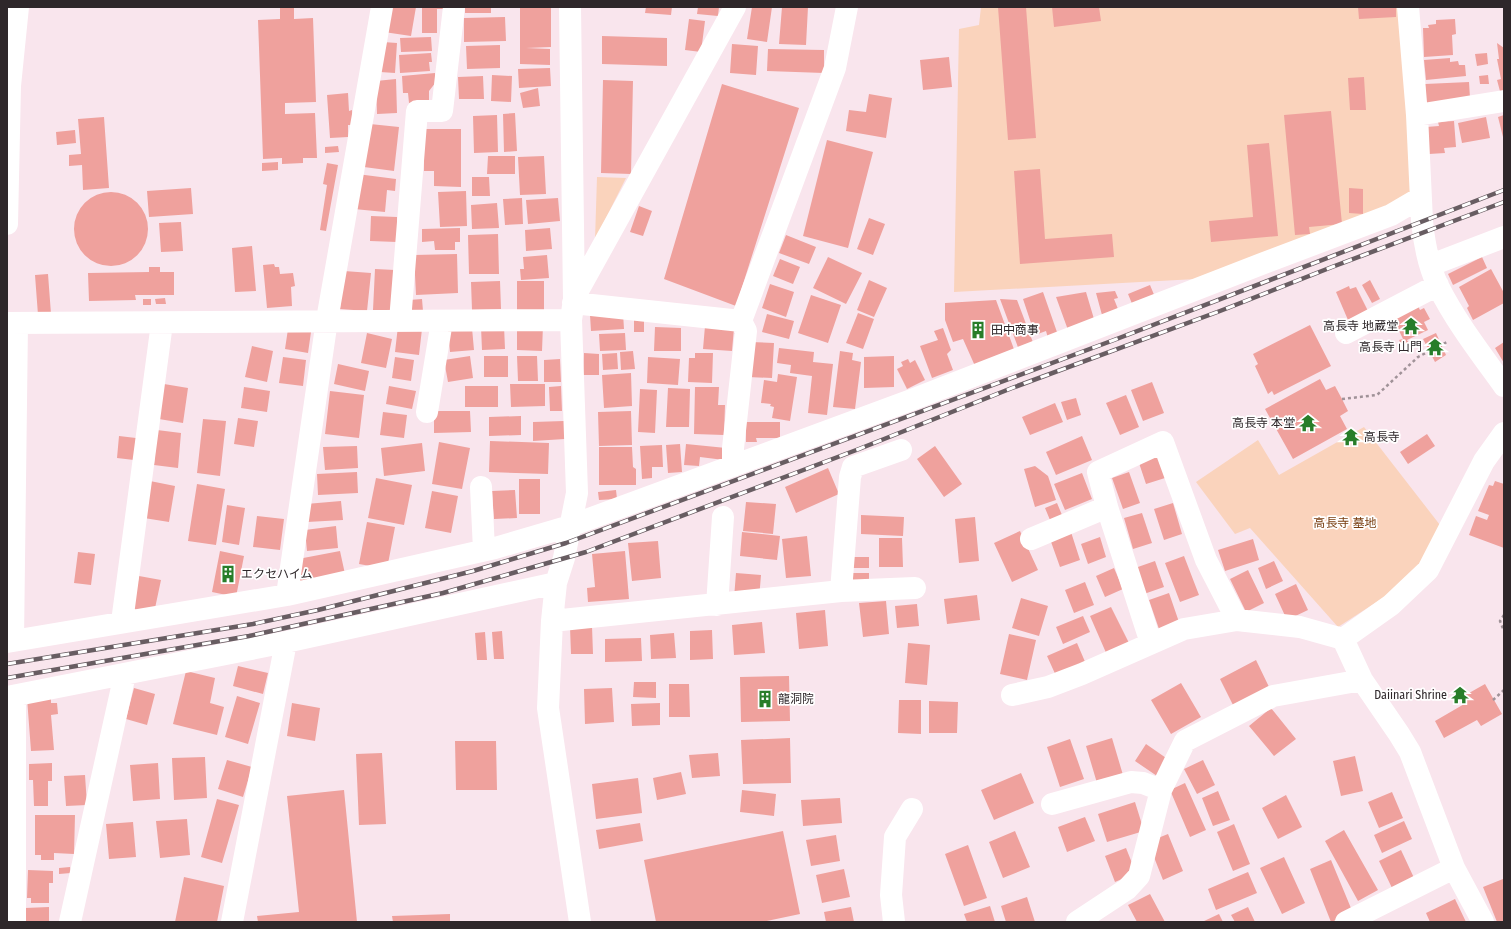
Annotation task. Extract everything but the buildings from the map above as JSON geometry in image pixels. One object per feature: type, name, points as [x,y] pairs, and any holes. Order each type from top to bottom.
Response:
[{"type":"street","points":[[7,224],[10,86],[18,7]]},
{"type":"street","points":[[287,595],[327,320],[382,7]]},
{"type":"street","points":[[400,320],[417,111],[442,111],[454,7]]},
{"type":"street","points":[[570,7],[576,493],[564,558],[556,583],[552,621],[548,708],[580,922]]},
{"type":"street","points":[[573,307],[735,7]]},
{"type":"street","points":[[733,466],[733,448],[746,331],[741,321],[835,68],[847,7]]},
{"type":"street","points":[[1408,7],[1417,115],[1420,198],[1424,232],[1431,265],[1438,285],[1465,332],[1504,386]]},
{"type":"street","points":[[1417,115],[1504,101]]},
{"type":"street","points":[[741,321],[573,307],[442,321],[327,320],[162,323],[12,323],[10,641],[287,595],[484,550],[570,526],[914,399],[1391,215],[1420,198]]},
{"type":"street","points":[[1431,265],[1504,237]]},
{"type":"street","points":[[1346,333],[1438,285]]},
{"type":"street","points":[[427,412],[442,321]]},
{"type":"street","points":[[122,622],[162,323]]},
{"type":"street","points":[[1343,639],[1391,605],[1428,570],[1484,461],[1504,433]]},
{"type":"street","points":[[1151,643],[1107,508],[1098,472],[1163,442],[1206,560],[1237,620]]},
{"type":"street","points":[[841,591],[850,477],[853,467],[901,450]]},
{"type":"street","points":[[481,487],[484,550]]},
{"type":"street","points":[[1031,539],[1107,508]]},
{"type":"street","points":[[717,605],[723,517]]},
{"type":"street","points":[[15,922],[11,696],[286,642],[556,583]]},
{"type":"street","points":[[552,621],[841,591],[915,588]]},
{"type":"street","points":[[1012,695],[1048,687],[1076,677],[1184,629],[1237,620],[1300,627],[1343,639],[1362,680],[1410,752],[1454,868],[1483,922]]},
{"type":"street","points":[[232,922],[286,642]]},
{"type":"street","points":[[70,922],[125,674]]},
{"type":"street","points":[[1077,922],[1127,889],[1139,876],[1161,790],[1185,741],[1273,696],[1362,680]]},
{"type":"street","points":[[1052,804],[1131,782],[1143,783],[1161,790]]},
{"type":"street","points":[[894,922],[891,895],[895,837],[912,809]]},
{"type":"street","points":[[1346,922],[1454,868]]},
{"type":"path","points":[[1342,399],[1377,395],[1418,357],[1465,332]]},
{"type":"path","points":[[1504,615],[1500,622],[1504,631]]},
{"type":"path","points":[[1493,700],[1504,690]]},
{"type":"green space","points":[[981,7],[1399,7],[1413,192],[1386,209],[1196,279],[954,292],[959,29],[979,25]]},
{"type":"green space","points":[[597,177],[626,178],[595,240]]},
{"type":"green space","name":"高長寺 墓地","points":[[1364,427],[1440,525],[1423,562],[1389,594],[1338,627],[1250,528],[1235,534],[1196,482],[1258,440],[1279,475]]},
{"type":"railway","points":[[7,664],[253,624],[318,610],[473,571],[566,543],[1114,340],[1504,190]]},
{"type":"railway","points":[[7,678],[249,636],[443,593],[586,552],[859,449],[1012,388],[1220,311],[1504,202]]},
{"type":"place","name":"高長寺 地蔵堂","points":[[1411,326]]},
{"type":"place","name":"田中商事","points":[[978,330]]},
{"type":"place","name":"高長寺 山門","points":[[1435,347]]},
{"type":"place","name":"高長寺 本堂","points":[[1308,423]]},
{"type":"place","name":"高長寺","points":[[1351,437]]},
{"type":"place","name":"エクセハイム","points":[[228,574]]},
{"type":"place","name":"Daiinari Shrine","points":[[1460,695]]},
{"type":"place","name":"龍洞院","points":[[765,699]]}]
